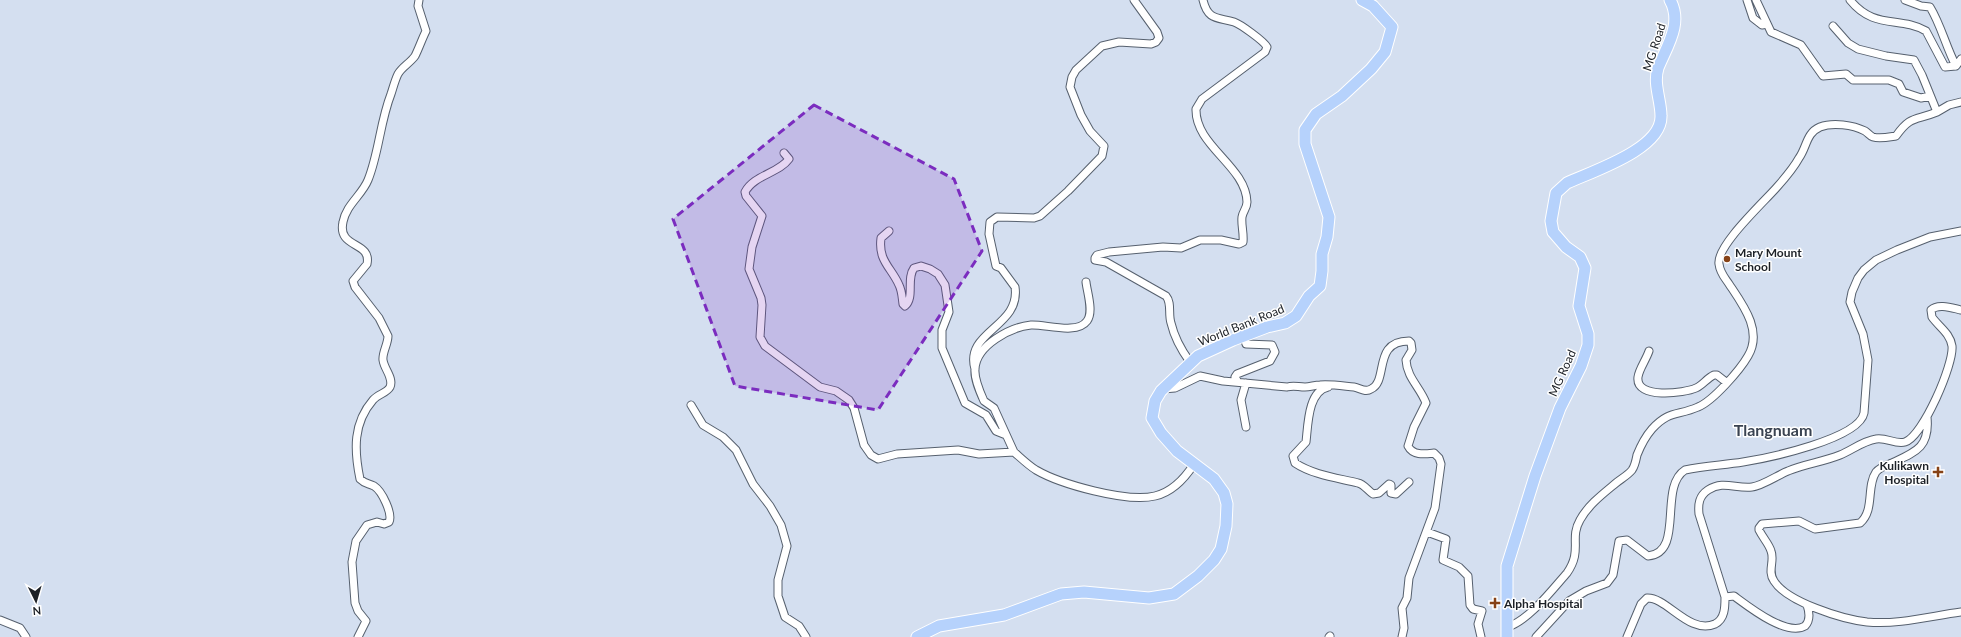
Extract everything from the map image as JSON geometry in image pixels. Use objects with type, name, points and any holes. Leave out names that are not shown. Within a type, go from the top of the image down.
[{"type":"main road","name":"World Bank Road","points":[[917,637],[939,626],[1004,615],[1061,594],[1084,592],[1149,598],[1174,594],[1198,576],[1214,560],[1221,549],[1225,531],[1227,504],[1224,493],[1214,478],[1177,452],[1155,424],[1152,418],[1152,409],[1155,401],[1163,389],[1190,362],[1207,351],[1267,327],[1284,323],[1296,316],[1309,296],[1320,286],[1322,254],[1327,237],[1329,217],[1305,144],[1305,130],[1316,114],[1342,96],[1371,69],[1385,52],[1392,28],[1373,6],[1362,0]]},
{"type":"main road","name":"MG Road","points":[[1507,632],[1507,566],[1535,476],[1560,408],[1581,366],[1588,345],[1588,334],[1579,306],[1585,268],[1580,257],[1566,247],[1553,232],[1551,221],[1556,193],[1567,183],[1646,145],[1658,132],[1661,117],[1656,90],[1657,71],[1676,25],[1676,14],[1670,0]]},
{"type":"street","points":[[358,637],[366,621],[358,611],[355,603],[352,562],[356,541],[367,525],[377,522],[384,524],[389,522],[391,519],[390,513],[379,491],[374,486],[364,484],[360,479],[355,441],[358,426],[362,418],[376,396],[386,391],[390,386],[391,380],[383,360],[388,336],[379,318],[355,287],[353,281],[367,264],[367,255],[364,250],[348,241],[344,236],[342,222],[344,216],[368,182],[378,143],[380,127],[399,74],[415,56],[426,31],[418,6],[419,0]]},
{"type":"street","points":[[1134,0],[1157,32],[1159,38],[1156,42],[1151,44],[1119,42],[1102,46],[1076,70],[1070,82],[1073,97],[1081,115],[1090,131],[1104,146],[1102,156],[1068,191],[1040,216],[1034,218],[997,217],[990,222],[989,234],[996,266],[1001,268],[1015,287],[1015,291],[1012,308],[1009,315],[986,334],[976,348],[973,360],[984,401],[994,408],[1014,452],[1036,470],[1083,489],[1146,498],[1166,492],[1186,476],[1194,464]]},
{"type":"street","points":[[1190,362],[1174,334],[1170,318],[1169,303],[1166,296],[1106,262],[1095,260],[1094,258],[1097,255],[1109,252],[1181,248],[1200,240],[1221,240],[1239,244],[1243,242],[1242,215],[1247,206],[1245,196],[1236,172],[1219,156],[1201,128],[1196,109],[1202,99],[1265,52],[1267,47],[1240,25],[1221,21],[1212,16],[1208,12],[1202,0]]},
{"type":"street","points":[[1747,0],[1753,18],[1762,25],[1767,24]]},
{"type":"street","points":[[1756,0],[1771,32],[1776,36],[1794,41],[1800,45],[1823,76],[1846,74],[1853,80],[1888,80],[1899,84],[1903,92],[1921,98],[1930,96]]},
{"type":"street","points":[[1850,0],[1867,15],[1888,22],[1915,26],[1926,31],[1944,67],[1956,66],[1961,60]]},
{"type":"street","points":[[1905,0],[1921,6],[1930,7],[1936,16],[1948,50],[1956,66]]},
{"type":"street","points":[[1832,26],[1848,43],[1858,49],[1886,56],[1914,60],[1922,75],[1937,112]]},
{"type":"street","points":[[1507,632],[1527,615],[1568,573],[1573,565],[1576,553],[1575,533],[1579,520],[1602,494],[1630,472],[1644,439],[1651,430],[1668,416],[1700,406],[1719,391],[1748,357],[1752,349],[1755,334],[1751,321],[1721,273],[1718,263],[1729,240],[1787,175],[1802,154],[1807,138],[1812,131],[1821,126],[1833,124],[1850,126],[1865,131],[1872,137],[1885,138],[1896,136],[1903,125],[1910,119],[1937,112],[1949,105],[1961,102]]},
{"type":"street","points":[[784,153],[789,159],[784,166],[772,171],[745,192],[746,196],[762,216],[752,247],[749,269],[762,305],[760,327],[762,342],[820,387],[836,391],[848,400],[854,408],[864,444],[871,455],[878,459],[897,454],[944,450],[966,450],[979,454],[1014,452]]},
{"type":"street","points":[[889,231],[881,238],[881,251],[886,265],[899,284],[903,304],[905,306],[908,302],[910,279],[914,268],[921,266],[938,274],[945,285],[949,312],[942,335],[942,348],[948,364],[965,404],[986,415],[996,431],[1006,435]]},
{"type":"street","points":[[1536,637],[1569,601],[1586,591],[1607,584],[1612,575],[1618,541],[1627,540],[1648,556],[1654,555],[1663,550],[1667,541],[1674,487],[1679,473],[1685,470],[1744,462],[1805,447],[1831,439],[1859,423],[1863,418],[1864,413],[1868,360],[1863,334],[1850,302],[1852,292],[1858,278],[1864,270],[1876,260],[1897,250],[1930,238],[1961,231]]},
{"type":"street","points":[[975,369],[978,359],[993,340],[1016,328],[1032,325],[1069,328],[1084,324],[1089,315],[1086,282]]},
{"type":"street","points":[[1627,637],[1644,599],[1653,599],[1688,621],[1702,625],[1711,625],[1722,618],[1725,611],[1725,597],[1699,514],[1699,501],[1702,495],[1709,490],[1724,484],[1753,487],[1790,470],[1841,455],[1870,441],[1882,438],[1906,442],[1912,438],[1927,417],[1937,398],[1952,347],[1946,332],[1932,317],[1932,310],[1934,308],[1942,307],[1961,310]]},
{"type":"street","points":[[1238,382],[1235,377],[1237,374],[1270,360],[1275,352],[1272,345],[1246,344],[1244,337]]},
{"type":"street","points":[[1163,389],[1175,388],[1200,376],[1287,387],[1294,385],[1304,387],[1320,385],[1355,387],[1364,391],[1372,389],[1377,383],[1384,358],[1388,350],[1397,342],[1409,341],[1412,343],[1412,350],[1407,356],[1406,367],[1410,378],[1419,388],[1426,403],[1414,426],[1408,446],[1412,452],[1422,455],[1434,453],[1439,458],[1441,464],[1435,508],[1408,584],[1407,598],[1402,613],[1404,628],[1402,637]]},
{"type":"street","points":[[1649,352],[1638,379],[1640,385],[1646,390],[1657,393],[1683,392],[1695,388],[1714,375],[1717,375],[1726,382]]},
{"type":"street","points":[[1246,383],[1241,400],[1246,427]]},
{"type":"street","points":[[1331,386],[1322,389],[1315,395],[1307,425],[1306,442],[1293,456],[1295,463],[1313,474],[1360,483],[1373,494],[1379,493],[1389,484],[1391,485],[1391,493],[1396,494],[1409,482]]},
{"type":"street","points":[[691,405],[703,424],[723,437],[736,450],[753,484],[770,506],[781,524],[787,546],[778,580],[778,596],[785,617],[799,626],[806,637]]},
{"type":"street","points":[[1927,417],[1926,436],[1919,450],[1884,466],[1876,473],[1867,515],[1860,523],[1815,529],[1799,521],[1760,525],[1759,530],[1771,550],[1772,564],[1770,569],[1774,582],[1793,598],[1806,605],[1867,622],[1914,620],[1961,612]]},
{"type":"street","points":[[1427,532],[1446,539],[1443,560],[1459,567],[1468,576],[1470,605],[1473,609],[1482,611],[1478,627],[1481,637]]},
{"type":"street","points":[[1725,597],[1734,596],[1773,625],[1793,631],[1801,628],[1807,622],[1809,616],[1806,605]]},
{"type":"street","points":[[0,620],[20,628],[26,637]]},
{"type":"highlighted area","points":[[814,105],[954,179],[982,251],[878,410],[735,386],[673,219]]},
{"type":"place","name":"Mary Mount School","points":[[1727,259]]},
{"type":"place","name":"Kulikawn Hospital","points":[[1938,472]]},
{"type":"place","name":"Alpha Hospital","points":[[1495,603]]},
{"type":"district","name":"Tlangnuam","points":[[1773,429]]}]
